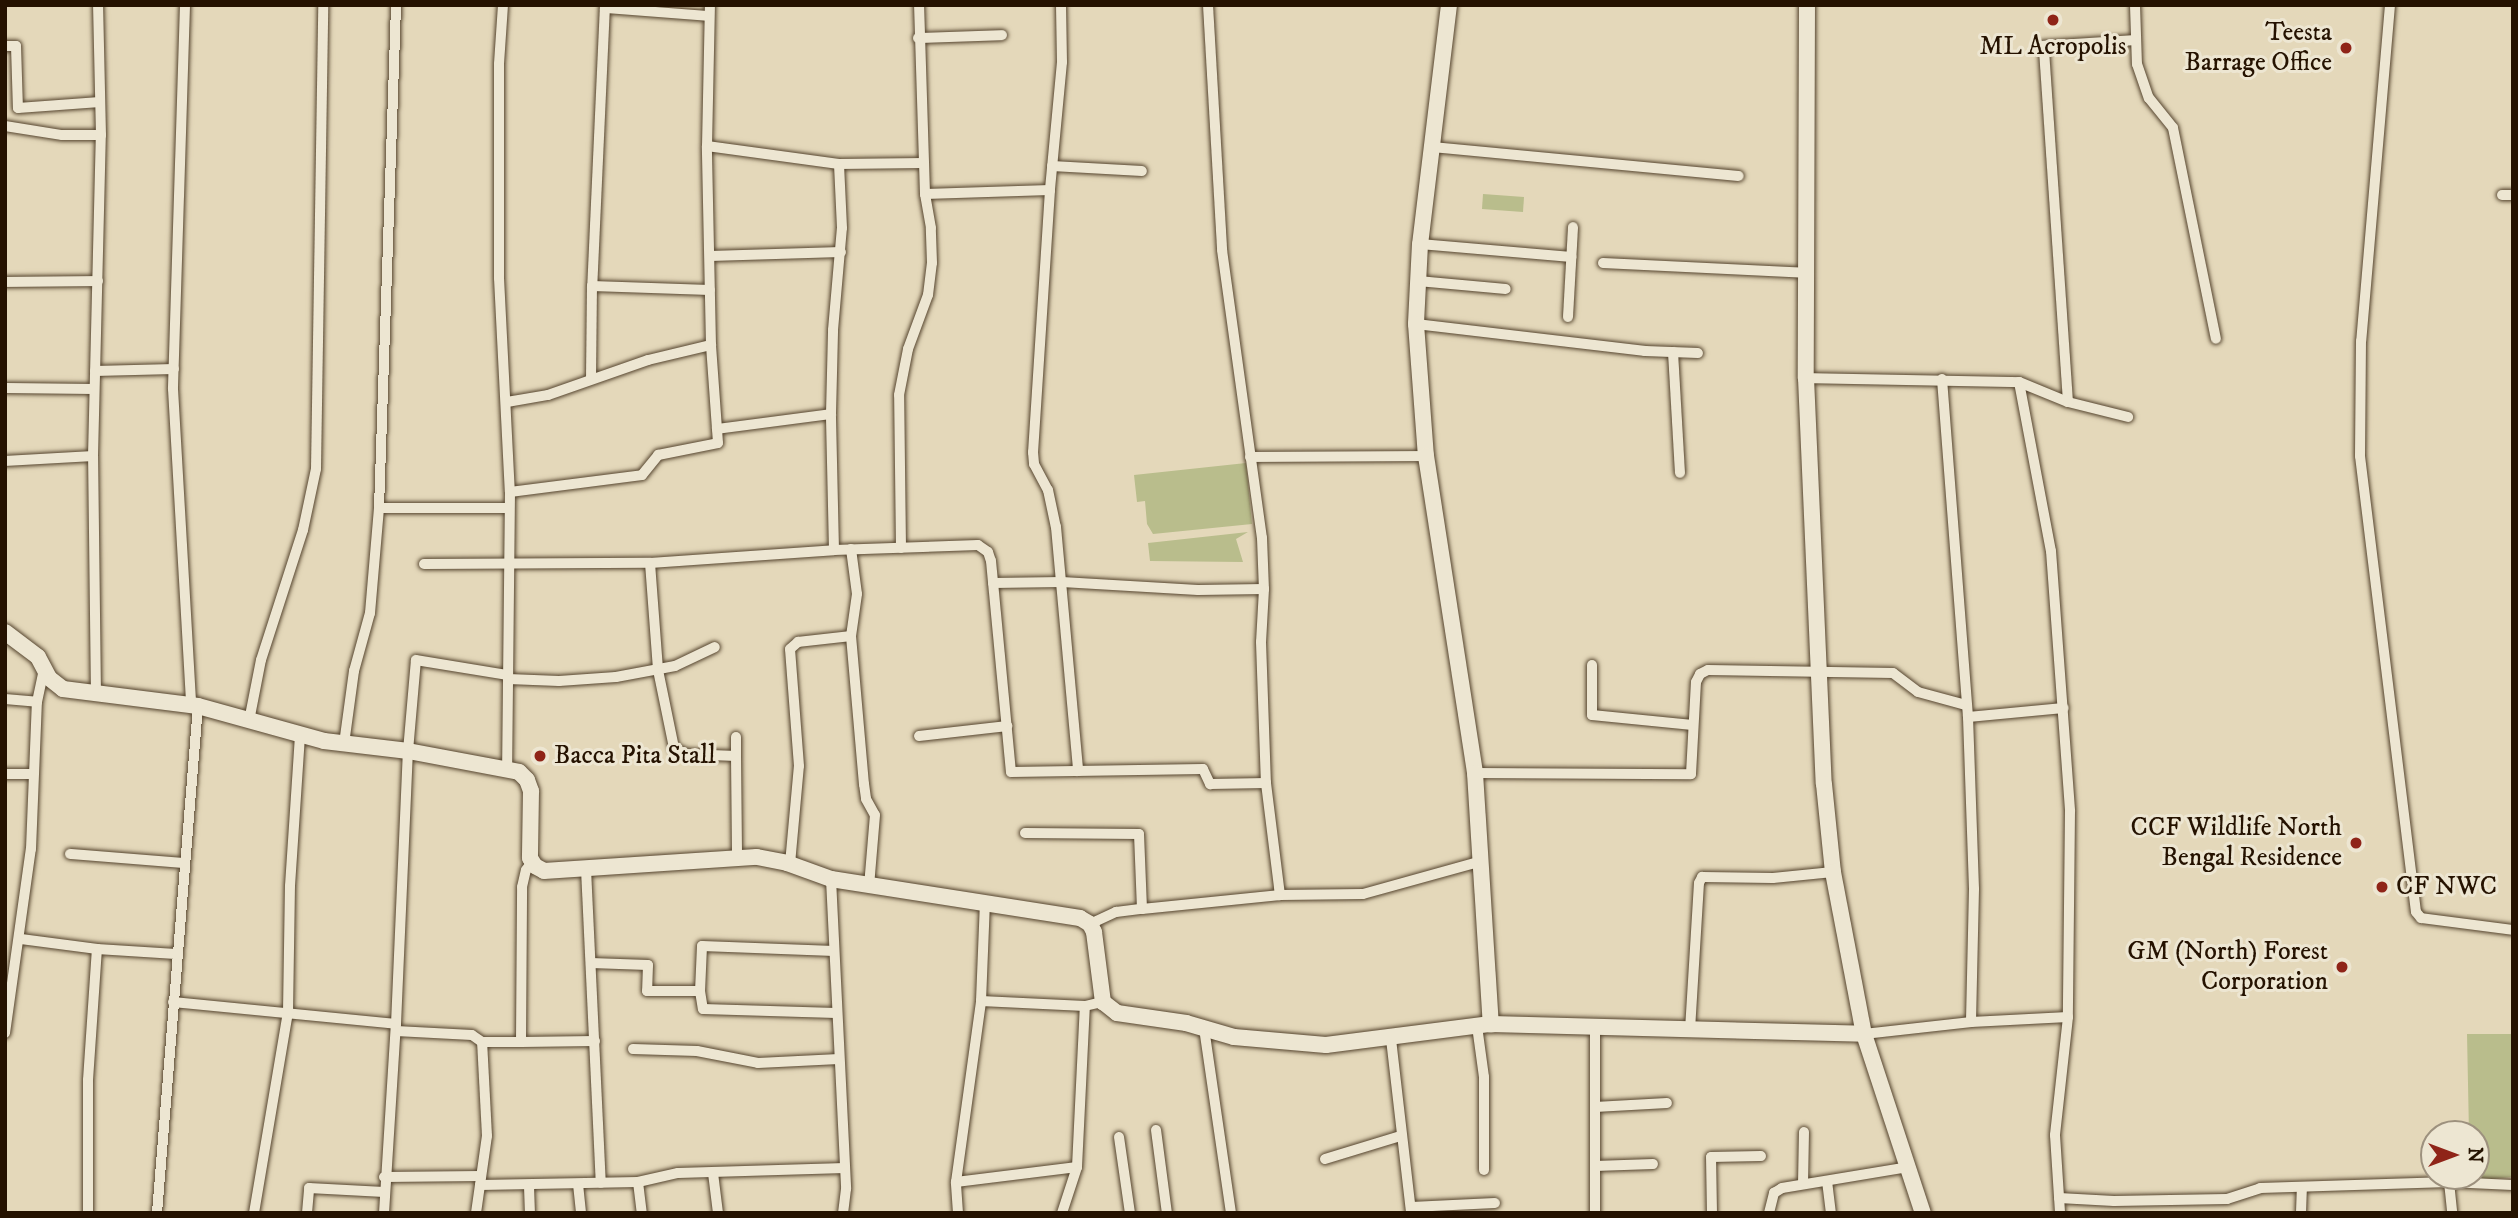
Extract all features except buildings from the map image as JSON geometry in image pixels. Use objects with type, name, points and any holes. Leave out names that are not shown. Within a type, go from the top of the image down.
[{"type":"street","points":[[96,696],[93,456],[101,135],[97,5]]},
{"type":"street","points":[[157,1213],[185,863],[194,705],[173,369],[186,5]]},
{"type":"street","points":[[249,721],[261,660],[303,530],[316,469],[323,5]]},
{"type":"street","points":[[344,744],[350,693],[370,613],[379,508],[396,5]]},
{"type":"street","points":[[503,5],[499,64],[499,278],[510,492],[507,768]]},
{"type":"street","points":[[901,548],[899,396],[906,356],[920,322],[930,281],[932,246],[925,194],[919,5]]},
{"type":"street","points":[[1061,5],[1062,62],[1050,190],[1033,452],[1034,464],[1052,504],[1062,582],[1078,771]]},
{"type":"street","points":[[1208,5],[1223,250],[1261,527],[1264,589],[1261,642],[1266,783],[1280,895]]},
{"type":"street","points":[[1449,5],[1420,244],[1416,324],[1426,456],[1475,773],[1482,861],[1484,1170]]},
{"type":"street","points":[[1807,5],[1806,378],[1817,670],[1833,872],[1864,1034],[1923,1213]]},
{"type":"street","points":[[2134,5],[2135,40],[2144,87],[2173,128],[2216,339]]},
{"type":"street","points":[[2390,5],[2361,341],[2360,456],[2416,912],[2421,918],[2513,930]]},
{"type":"street","points":[[510,492],[642,475],[658,455],[718,443],[711,345],[707,146],[710,10],[605,7],[592,286],[591,379]]},
{"type":"street","points":[[918,38],[1003,35]]},
{"type":"street","points":[[2068,402],[2044,46],[2135,40]]},
{"type":"street","points":[[5,46],[16,46],[18,108],[100,102]]},
{"type":"street","points":[[5,126],[62,135],[101,135]]},
{"type":"street","points":[[707,146],[839,164],[924,163]]},
{"type":"street","points":[[1432,147],[1739,176]]},
{"type":"street","points":[[834,550],[831,414],[833,330],[841,251],[839,164]]},
{"type":"street","points":[[1052,166],[1142,171]]},
{"type":"street","points":[[925,194],[1050,190]]},
{"type":"street","points":[[1568,317],[1573,227]]},
{"type":"street","points":[[1420,244],[1571,257]]},
{"type":"street","points":[[710,256],[841,251]]},
{"type":"street","points":[[1603,263],[1805,273]]},
{"type":"street","points":[[5,282],[98,281]]},
{"type":"street","points":[[1418,281],[1506,289]]},
{"type":"street","points":[[592,286],[710,290]]},
{"type":"street","points":[[1416,324],[1698,354]]},
{"type":"street","points":[[507,402],[548,395],[648,360],[711,345]]},
{"type":"street","points":[[1673,352],[1680,473]]},
{"type":"street","points":[[95,371],[173,369]]},
{"type":"street","points":[[1806,378],[1942,379],[2019,383],[2068,402],[2128,417]]},
{"type":"street","points":[[1942,379],[1955,518],[1968,717],[1974,889],[1970,1022]]},
{"type":"street","points":[[2019,383],[2051,551],[2070,811],[2068,1017],[2055,1135],[2060,1213]]},
{"type":"street","points":[[6,388],[94,389]]},
{"type":"street","points":[[718,429],[831,414]]},
{"type":"street","points":[[5,461],[93,456]]},
{"type":"street","points":[[1250,457],[1426,456]]},
{"type":"street","points":[[379,508],[509,508]]},
{"type":"street","points":[[424,565],[650,563],[851,549],[982,547],[990,557],[1011,772],[1203,769],[1210,784],[1266,783]]},
{"type":"street","points":[[851,549],[857,594],[851,636],[864,783],[866,799],[875,815],[869,886]]},
{"type":"street","points":[[650,563],[659,670],[674,748],[686,754],[736,757]]},
{"type":"street","points":[[993,583],[1062,582],[1133,588],[1264,589]]},
{"type":"street","points":[[5,632],[31,649],[54,685],[96,696],[194,705],[300,736],[507,768],[523,775],[530,785],[532,862],[526,870],[522,887],[522,1042]]},
{"type":"street","points":[[790,864],[799,766],[790,649],[798,642],[851,636]]},
{"type":"street","points":[[384,1213],[384,1177],[396,1028],[408,751],[416,660],[508,677],[587,680],[659,670],[689,661],[715,647]]},
{"type":"street","points":[[1592,665],[1592,715],[1693,725]]},
{"type":"street","points":[[5,1034],[9,985],[21,939],[31,849],[37,702],[44,669]]},
{"type":"street","points":[[1475,773],[1691,774],[1696,682],[1704,672],[1817,670],[1896,674],[1918,692],[1966,705]]},
{"type":"street","points":[[5,699],[37,702]]},
{"type":"street","points":[[1968,717],[2064,708]]},
{"type":"street","points":[[919,736],[1007,726]]},
{"type":"street","points":[[254,1213],[288,1012],[290,886],[300,736]]},
{"type":"street","points":[[736,737],[737,857]]},
{"type":"street","points":[[5,774],[33,774]]},
{"type":"street","points":[[1026,833],[1139,834],[1142,909]]},
{"type":"street","points":[[69,854],[185,863]]},
{"type":"street","points":[[532,862],[544,872],[757,857],[790,864],[831,879],[1080,918],[1090,925],[1103,1002],[1117,1013],[1204,1028],[1234,1037],[1278,1043],[1326,1045],[1391,1039],[1484,1025],[1864,1034],[1970,1022],[2068,1017]]},
{"type":"street","points":[[1090,925],[1116,912],[1142,909],[1280,895],[1363,894],[1482,861]]},
{"type":"street","points":[[586,869],[601,1183]]},
{"type":"street","points":[[1690,1030],[1699,883],[1702,877],[1773,878],[1833,872]]},
{"type":"street","points":[[831,879],[845,1168],[843,1213]]},
{"type":"street","points":[[958,1213],[956,1182],[981,1001],[985,901]]},
{"type":"street","points":[[21,939],[97,949],[176,954]]},
{"type":"street","points":[[834,951],[702,946],[700,991],[703,1009],[836,1013]]},
{"type":"street","points":[[88,1213],[88,1080],[97,949]]},
{"type":"street","points":[[591,962],[648,965],[647,991],[700,991]]},
{"type":"street","points":[[981,1001],[1085,1006],[1103,1002]]},
{"type":"street","points":[[173,1002],[288,1012],[396,1028],[472,1035],[482,1042],[595,1041]]},
{"type":"street","points":[[1062,1213],[1077,1167],[1085,1006]]},
{"type":"street","points":[[1595,1027],[1595,1213]]},
{"type":"street","points":[[1204,1028],[1231,1213]]},
{"type":"street","points":[[1391,1039],[1411,1210],[1495,1203]]},
{"type":"street","points":[[476,1213],[486,1136],[482,1042]]},
{"type":"street","points":[[633,1049],[697,1051],[758,1063],[839,1059]]},
{"type":"street","points":[[1595,1107],[1667,1103]]},
{"type":"street","points":[[1156,1130],[1167,1213]]},
{"type":"street","points":[[1803,1184],[1804,1132]]},
{"type":"street","points":[[1325,1159],[1401,1136]]},
{"type":"street","points":[[1119,1137],[1130,1213]]},
{"type":"street","points":[[1712,1213],[1711,1157],[1761,1156]]},
{"type":"street","points":[[1595,1166],[1653,1164]]},
{"type":"street","points":[[956,1182],[1077,1167]]},
{"type":"street","points":[[1769,1213],[1771,1199],[1777,1190],[1909,1167]]},
{"type":"street","points":[[384,1177],[480,1180],[529,1186],[638,1182],[678,1173],[845,1168]]},
{"type":"street","points":[[713,1173],[718,1213]]},
{"type":"street","points":[[1827,1181],[1831,1213]]},
{"type":"street","points":[[638,1182],[642,1213]]},
{"type":"street","points":[[2059,1198],[2114,1201],[2228,1199],[2260,1188],[2420,1183]]},
{"type":"street","points":[[578,1184],[581,1213]]},
{"type":"street","points":[[2490,1184],[2513,1185]]},
{"type":"street","points":[[529,1186],[530,1213]]},
{"type":"street","points":[[2301,1213],[2302,1186]]},
{"type":"street","points":[[307,1213],[309,1188],[384,1192]]},
{"type":"street","points":[[2450,1190],[2452,1213]]},
{"type":"green space","points":[[1483,194],[1524,197],[1523,212],[1482,209]]},
{"type":"green space","points":[[1246,463],[1252,524],[1153,534],[1147,524],[1145,501],[1137,502],[1134,475]]},
{"type":"green space","points":[[1248,532],[1236,539],[1243,562],[1150,561],[1148,543]]},
{"type":"green space","points":[[2467,1034],[2513,1034],[2513,1177],[2490,1179],[2490,1120],[2469,1120]]},
{"type":"place","name":"ML Acropolis","points":[[2053,20]]},
{"type":"place","name":"Teesta Barrage Office","points":[[2346,48]]},
{"type":"place","name":"Bacca Pita Stall","points":[[540,756]]},
{"type":"place","name":"CCF Wildlife North Bengal Residence","points":[[2356,843]]},
{"type":"place","name":"CF NWC","points":[[2382,887]]},
{"type":"place","name":"GM (North) Forest Corporation","points":[[2342,967]]}]
